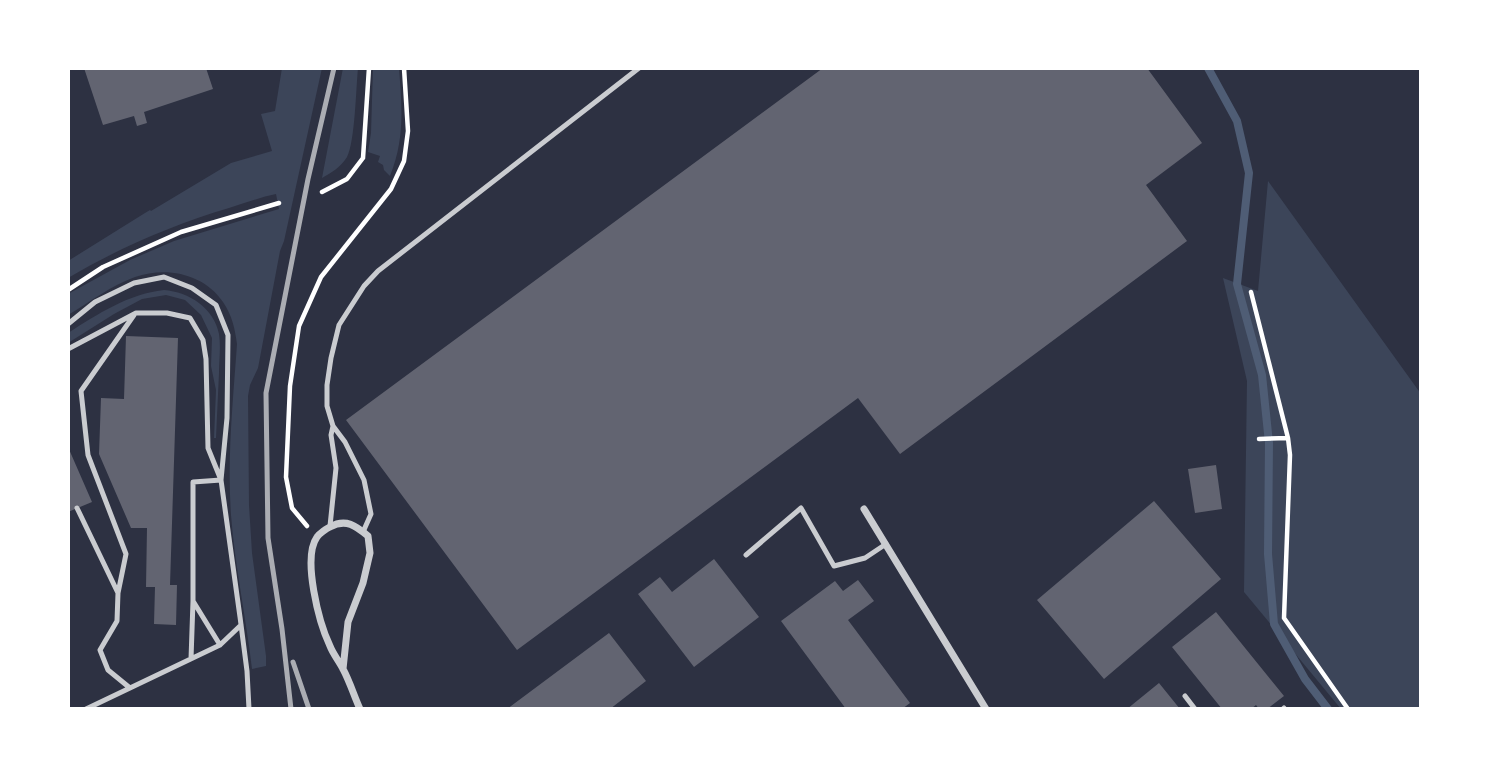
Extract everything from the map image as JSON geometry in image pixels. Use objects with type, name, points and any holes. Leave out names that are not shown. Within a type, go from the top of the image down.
[{"type":"street","points":[[864,509],[986,709]]},
{"type":"street","points":[[343,668],[348,622],[363,583],[370,553],[368,536],[356,526],[345,523],[330,526],[317,537],[311,554],[312,579],[315,602],[330,647],[343,668],[360,709]]},
{"type":"lane","points":[[363,532],[371,514],[364,480],[345,442],[333,426],[327,406],[331,358],[339,325],[364,286],[378,271],[639,68]]},
{"type":"lane","points":[[68,324],[95,302],[134,283],[164,277],[192,288],[216,305],[228,335],[227,418],[221,480],[247,671],[249,709]]},
{"type":"lane","points":[[130,688],[108,670],[100,650],[117,621],[118,593],[126,554],[88,455],[81,391],[136,313]]},
{"type":"lane","points":[[68,349],[136,313],[167,313],[190,318],[203,340],[206,359],[208,447],[221,480]]},
{"type":"lane","points":[[330,526],[336,468],[331,435],[333,426]]},
{"type":"lane","points":[[191,659],[193,482],[221,480]]},
{"type":"lane","points":[[77,508],[118,593]]},
{"type":"lane","points":[[746,555],[801,508],[834,566],[865,558],[886,544]]},
{"type":"lane","points":[[193,601],[220,645]]},
{"type":"lane","points":[[86,709],[220,645],[241,625]]},
{"type":"lane","points":[[1185,696],[1195,709]]},
{"type":"path","points":[[322,192],[347,179],[363,158],[369,68]]},
{"type":"path","points":[[68,290],[103,267],[181,232],[279,203]]},
{"type":"path","points":[[1251,292],[1290,455],[1284,618],[1348,709]]},
{"type":"path","points":[[1259,439],[1288,438]]},
{"type":"shaded area","points":[[282,68],[322,68],[280,251],[258,368],[248,396],[252,553],[266,656],[266,666],[252,669],[231,515],[230,451],[237,344],[229,312],[215,292],[206,285],[184,275],[172,273],[160,272],[126,280],[68,315],[68,294],[130,260],[174,241],[279,209],[276,194],[166,230],[126,247],[68,278],[68,261],[231,163],[272,151],[261,114],[275,111]]},
{"type":"shaded area","points":[[343,68],[358,68],[352,140],[345,161],[322,178]]},
{"type":"shaded area","points":[[373,68],[399,68],[400,136],[390,176],[378,162],[380,156],[368,152]]},
{"type":"shaded area","points":[[1268,181],[1421,394],[1421,709],[1341,709],[1244,592],[1247,381],[1223,278],[1258,291]]},
{"type":"shaded area","points":[[164,290],[182,294],[199,303],[212,316],[216,325],[220,349],[216,438],[216,390],[211,366],[212,338],[201,315],[185,300],[166,295],[142,299],[68,343],[68,333],[102,312],[126,300]]},
{"type":"building","points":[[84,68],[206,68],[213,89],[144,112],[147,123],[137,126],[134,116],[103,125]]},
{"type":"building","points":[[823,68],[1147,68],[1202,143],[1146,185],[1187,241],[900,454],[858,398],[517,650],[346,420]]},
{"type":"building","points":[[126,336],[178,338],[170,585],[177,585],[176,625],[154,624],[155,587],[146,587],[147,528],[131,528],[99,454],[101,398],[124,399]]},
{"type":"building","points":[[68,447],[92,502],[68,512]]},
{"type":"building","points":[[1216,465],[1222,509],[1195,513],[1188,469]]},
{"type":"building","points":[[1154,501],[1221,579],[1104,679],[1037,600]]},
{"type":"building","points":[[714,559],[759,617],[694,667],[638,594],[660,577],[672,592]]},
{"type":"building","points":[[858,580],[874,601],[848,620],[910,703],[902,709],[846,709],[781,621],[835,581],[843,591]]},
{"type":"building","points":[[1216,612],[1284,696],[1267,709],[1259,709],[1256,705],[1251,709],[1222,709],[1172,647]]},
{"type":"building","points":[[609,633],[646,681],[610,709],[507,709]]},
{"type":"building","points":[[1159,683],[1180,709],[1127,709]]},
{"type":"waterway","points":[[1208,68],[1237,121],[1249,173],[1237,284],[1262,375],[1269,443],[1268,554],[1274,624],[1305,679],[1328,709]]},
{"type":"railway","points":[[291,709],[268,538],[266,393],[308,179],[334,68]]},
{"type":"railway","points":[[293,662],[309,709]]}]
